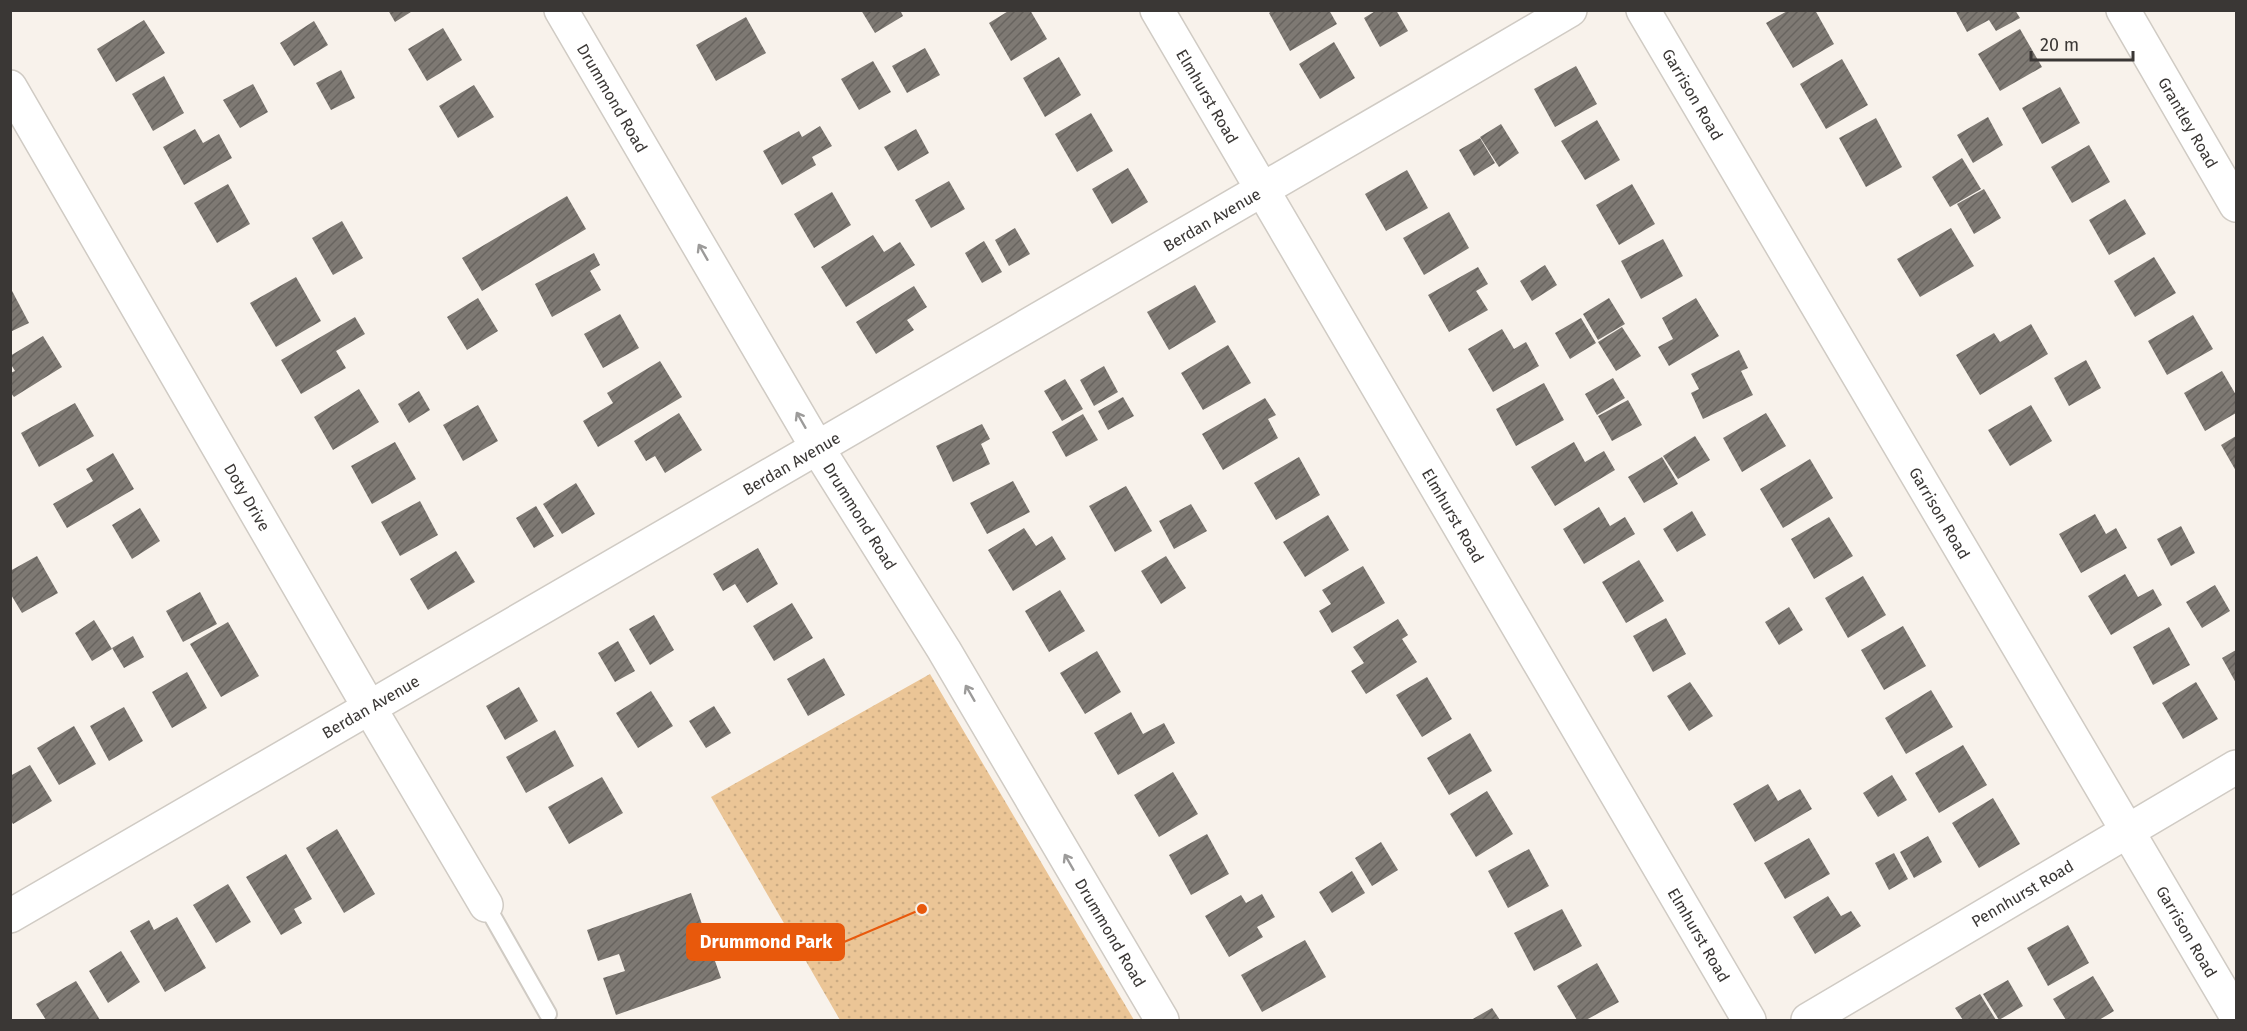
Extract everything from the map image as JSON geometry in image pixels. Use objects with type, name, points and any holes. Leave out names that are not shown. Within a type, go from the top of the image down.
[{"type":"street","name":"Drummond Road","points":[[561,10],[818,448],[944,650],[1162,1020]]},
{"type":"street","name":"Elmhurst Road","points":[[1157,10],[1749,1020]]},
{"type":"street","name":"Berdan Avenue","points":[[10,916],[1264,191],[1570,10]]},
{"type":"street","name":"Garrison Road","points":[[1643,10],[2236,1015]]},
{"type":"street","name":"Grantley Road","points":[[2123,10],[2236,205]]},
{"type":"street","name":"Doty Drive","points":[[10,87],[486,905]]},
{"type":"street","name":"Pennhurst Road","points":[[1808,1020],[2236,767]]},
{"type":"lane","points":[[486,905],[548,1014]]},
{"type":"shaded area","points":[[930,674],[1134,1020],[840,1020],[711,797]]},
{"type":"building","points":[[388,10],[414,10],[395,22]]},
{"type":"building","points":[[861,10],[900,10],[903,16],[875,33]]},
{"type":"building","points":[[1010,10],[1030,10],[1047,39],[1011,61],[989,23]]},
{"type":"building","points":[[1273,10],[1329,10],[1337,24],[1290,51],[1269,13]]},
{"type":"building","points":[[1377,10],[1396,10],[1408,31],[1380,47],[1364,18]]},
{"type":"building","points":[[1789,10],[1815,10],[1834,44],[1793,68],[1766,23]]},
{"type":"building","points":[[1955,10],[2015,10],[2020,18],[1996,31],[1989,20],[1967,32]]},
{"type":"building","points":[[746,17],[766,53],[716,81],[696,45]]},
{"type":"building","points":[[144,20],[165,53],[116,82],[97,49]]},
{"type":"building","points":[[314,21],[328,45],[294,66],[280,43]]},
{"type":"building","points":[[443,28],[462,60],[427,81],[408,49]]},
{"type":"building","points":[[2020,29],[2042,67],[2000,91],[1978,54]]},
{"type":"building","points":[[1334,42],[1355,78],[1320,99],[1299,64]]},
{"type":"building","points":[[925,48],[940,75],[907,93],[892,66]]},
{"type":"building","points":[[1059,57],[1081,95],[1045,117],[1023,78]]},
{"type":"building","points":[[1842,59],[1868,105],[1826,129],[1800,84]]},
{"type":"building","points":[[873,61],[891,92],[859,110],[841,79]]},
{"type":"building","points":[[1576,66],[1597,104],[1555,127],[1534,89]]},
{"type":"building","points":[[341,70],[355,98],[331,110],[316,83]]},
{"type":"building","points":[[164,76],[184,113],[153,131],[132,94]]},
{"type":"building","points":[[253,84],[268,112],[240,128],[223,100]]},
{"type":"building","points":[[474,85],[494,117],[458,138],[439,106]]},
{"type":"building","points":[[2060,87],[2080,123],[2042,144],[2022,108]]},
{"type":"building","points":[[1091,113],[1113,151],[1077,172],[1055,134]]},
{"type":"building","points":[[1988,117],[2003,145],[1973,163],[1957,135]]},
{"type":"building","points":[[1876,118],[1902,167],[1866,187],[1839,138]]},
{"type":"building","points":[[1597,120],[1620,160],[1585,180],[1561,141]]},
{"type":"building","points":[[1501,124],[1519,153],[1499,167],[1480,137]]},
{"type":"building","points":[[820,126],[832,146],[812,157],[816,165],[782,185],[763,151],[799,131],[802,137]]},
{"type":"building","points":[[195,129],[203,143],[219,134],[232,158],[184,185],[163,147]]},
{"type":"building","points":[[916,129],[929,153],[898,171],[884,147]]},
{"type":"building","points":[[1480,138],[1495,163],[1474,176],[1459,150]]},
{"type":"building","points":[[2089,145],[2110,182],[2072,203],[2051,167]]},
{"type":"building","points":[[1962,158],[1981,189],[1950,207],[1932,177]]},
{"type":"building","points":[[1128,168],[1148,202],[1112,224],[1092,189]]},
{"type":"building","points":[[1407,170],[1428,208],[1386,231],[1365,194]]},
{"type":"building","points":[[949,181],[965,209],[931,228],[915,200]]},
{"type":"building","points":[[228,184],[250,224],[217,243],[194,203]]},
{"type":"building","points":[[1632,184],[1655,224],[1619,245],[1596,205]]},
{"type":"building","points":[[1984,189],[2001,218],[1974,234],[1957,204]]},
{"type":"building","points":[[832,192],[851,225],[814,248],[794,214]]},
{"type":"building","points":[[567,196],[586,229],[482,291],[462,258]]},
{"type":"building","points":[[2125,199],[2146,234],[2109,255],[2089,220]]},
{"type":"building","points":[[1449,212],[1469,248],[1424,275],[1403,238]]},
{"type":"building","points":[[342,221],[363,258],[333,275],[312,238]]},
{"type":"building","points":[[1015,228],[1030,254],[1009,266],[995,240]]},
{"type":"building","points":[[1951,228],[1974,266],[1920,297],[1897,259]]},
{"type":"building","points":[[873,235],[884,252],[900,242],[915,265],[846,307],[821,267]]},
{"type":"building","points":[[1663,239],[1683,276],[1641,299],[1621,261]]},
{"type":"building","points":[[984,241],[1002,272],[982,283],[965,253]]},
{"type":"building","points":[[594,253],[600,265],[590,271],[601,290],[552,317],[535,284]]},
{"type":"building","points":[[2154,257],[2176,293],[2135,317],[2114,281]]},
{"type":"building","points":[[1545,265],[1557,285],[1532,301],[1520,281]]},
{"type":"building","points":[[1478,267],[1488,284],[1476,291],[1488,310],[1449,332],[1428,295]]},
{"type":"building","points":[[296,277],[321,321],[276,347],[250,303]]},
{"type":"building","points":[[1195,285],[1216,322],[1169,350],[1147,312]]},
{"type":"building","points":[[914,286],[927,307],[907,320],[914,330],[876,354],[856,322]]},
{"type":"building","points":[[10,287],[29,323],[10,332]]},
{"type":"building","points":[[478,298],[498,331],[467,350],[447,317]]},
{"type":"building","points":[[1609,298],[1625,324],[1598,340],[1583,314]]},
{"type":"building","points":[[1696,298],[1719,336],[1669,366],[1658,347],[1673,339],[1662,318]]},
{"type":"building","points":[[620,314],[639,348],[603,368],[584,334]]},
{"type":"building","points":[[2193,315],[2213,349],[2167,375],[2148,341]]},
{"type":"building","points":[[355,317],[365,334],[336,351],[346,368],[301,394],[281,360]]},
{"type":"building","points":[[1581,318],[1596,343],[1570,359],[1555,333]]},
{"type":"building","points":[[2031,324],[2048,354],[1980,395],[1956,355],[1994,333],[2000,342]]},
{"type":"building","points":[[1622,327],[1641,356],[1616,371],[1598,342]]},
{"type":"building","points":[[1502,329],[1514,349],[1526,342],[1539,366],[1493,392],[1468,349]]},
{"type":"building","points":[[43,336],[62,367],[14,397],[10,392],[10,373],[15,371],[10,363],[10,356]]},
{"type":"building","points":[[1228,345],[1251,383],[1203,410],[1181,373]]},
{"type":"building","points":[[1739,350],[1748,368],[1741,371],[1753,395],[1703,419],[1691,393],[1699,389],[1691,374]]},
{"type":"building","points":[[2086,360],[2101,388],[2069,406],[2054,378]]},
{"type":"building","points":[[660,361],[682,397],[598,447],[583,421],[613,403],[607,393]]},
{"type":"building","points":[[1104,366],[1118,392],[1094,406],[1080,380]]},
{"type":"building","points":[[2222,371],[2236,395],[2236,413],[2205,431],[2184,393]]},
{"type":"building","points":[[1613,378],[1625,398],[1597,415],[1585,394]]},
{"type":"building","points":[[1065,379],[1083,409],[1062,421],[1044,391]]},
{"type":"building","points":[[1544,383],[1564,420],[1516,446],[1496,409]]},
{"type":"building","points":[[359,389],[379,422],[333,450],[314,417]]},
{"type":"building","points":[[419,391],[430,410],[409,423],[398,404]]},
{"type":"building","points":[[1123,397],[1134,416],[1108,430],[1098,411]]},
{"type":"building","points":[[1265,398],[1276,415],[1268,419],[1278,438],[1223,470],[1202,434]]},
{"type":"building","points":[[1628,400],[1642,425],[1612,441],[1598,416]]},
{"type":"building","points":[[75,403],[94,436],[39,467],[21,433]]},
{"type":"building","points":[[478,405],[498,441],[463,461],[443,425]]},
{"type":"building","points":[[2031,405],[2052,441],[2010,466],[1988,430]]},
{"type":"building","points":[[679,413],[702,450],[665,473],[655,456],[646,461],[634,441]]},
{"type":"building","points":[[1766,413],[1786,446],[1742,472],[1723,438]]},
{"type":"building","points":[[1083,414],[1098,440],[1066,457],[1052,432]]},
{"type":"building","points":[[982,424],[990,439],[981,444],[990,464],[953,482],[936,446]]},
{"type":"building","points":[[1695,436],[1710,460],[1678,479],[1663,456]]},
{"type":"building","points":[[2236,436],[2236,471],[2221,445]]},
{"type":"building","points":[[395,442],[416,479],[372,504],[351,466]]},
{"type":"building","points":[[1574,442],[1585,462],[1604,451],[1615,470],[1555,506],[1531,467]]},
{"type":"building","points":[[113,453],[134,489],[67,528],[53,504],[93,481],[86,469]]},
{"type":"building","points":[[1299,457],[1320,495],[1276,520],[1254,483]]},
{"type":"building","points":[[1662,457],[1678,484],[1644,503],[1628,477]]},
{"type":"building","points":[[1810,459],[1833,498],[1783,528],[1760,489]]},
{"type":"building","points":[[1013,481],[1030,512],[987,534],[970,503]]},
{"type":"building","points":[[576,483],[595,514],[562,534],[543,504]]},
{"type":"building","points":[[1126,486],[1152,531],[1115,552],[1089,506]]},
{"type":"building","points":[[420,501],[438,535],[400,556],[381,522]]},
{"type":"building","points":[[1191,504],[1207,531],[1174,549],[1159,521]]},
{"type":"building","points":[[536,506],[554,536],[534,548],[516,518]]},
{"type":"building","points":[[1599,507],[1610,526],[1625,517],[1635,534],[1584,564],[1563,529]]},
{"type":"building","points":[[140,508],[160,541],[132,559],[112,525]]},
{"type":"building","points":[[1692,511],[1706,535],[1677,552],[1663,529]]},
{"type":"building","points":[[2095,514],[2106,534],[2116,528],[2127,548],[2081,573],[2059,534]]},
{"type":"building","points":[[1328,515],[1349,550],[1305,577],[1283,542]]},
{"type":"building","points":[[1829,517],[1853,556],[1814,579],[1791,539]]},
{"type":"building","points":[[2181,526],[2195,553],[2171,566],[2157,539]]},
{"type":"building","points":[[1024,528],[1036,546],[1052,536],[1066,559],[1013,591],[988,550]]},
{"type":"building","points":[[758,548],[778,584],[747,603],[735,584],[723,591],[713,574]]},
{"type":"building","points":[[456,551],[475,582],[428,610],[410,579]]},
{"type":"building","points":[[37,556],[58,593],[22,613],[10,593],[10,571]]},
{"type":"building","points":[[1166,556],[1186,588],[1161,604],[1141,571]]},
{"type":"building","points":[[1639,560],[1664,601],[1626,623],[1602,582]]},
{"type":"building","points":[[1363,566],[1385,603],[1332,633],[1319,611],[1331,604],[1322,590]]},
{"type":"building","points":[[2125,574],[2138,597],[2153,589],[2162,605],[2111,635],[2088,596]]},
{"type":"building","points":[[1863,576],[1886,615],[1848,638],[1825,598]]},
{"type":"building","points":[[2215,585],[2230,611],[2202,628],[2186,602]]},
{"type":"building","points":[[1060,590],[1085,631],[1049,652],[1025,611]]},
{"type":"building","points":[[200,592],[217,624],[183,642],[166,611]]},
{"type":"building","points":[[792,603],[813,638],[774,661],[753,626]]},
{"type":"building","points":[[1789,607],[1803,630],[1779,645],[1765,622]]},
{"type":"building","points":[[654,615],[674,650],[650,665],[629,629]]},
{"type":"building","points":[[1666,618],[1686,654],[1653,672],[1633,636]]},
{"type":"building","points":[[1398,619],[1408,635],[1402,639],[1417,662],[1366,694],[1351,671],[1364,663],[1353,647]]},
{"type":"building","points":[[94,620],[112,649],[92,661],[75,633]]},
{"type":"building","points":[[228,622],[259,676],[221,697],[190,644]]},
{"type":"building","points":[[1903,626],[1926,666],[1884,690],[1861,650]]},
{"type":"building","points":[[2169,627],[2190,665],[2153,685],[2133,647]]},
{"type":"building","points":[[133,636],[144,657],[124,668],[112,648]]},
{"type":"building","points":[[618,641],[635,671],[615,682],[598,653]]},
{"type":"building","points":[[2236,650],[2236,683],[2222,658]]},
{"type":"building","points":[[1097,651],[1121,692],[1085,714],[1060,673]]},
{"type":"building","points":[[824,658],[845,695],[808,716],[787,679]]},
{"type":"building","points":[[187,672],[207,708],[172,728],[152,692]]},
{"type":"building","points":[[1427,677],[1452,719],[1422,737],[1396,695]]},
{"type":"building","points":[[1690,682],[1713,716],[1689,731],[1667,696]]},
{"type":"building","points":[[2196,682],[2218,719],[2183,739],[2162,703]]},
{"type":"building","points":[[519,687],[538,721],[505,740],[486,706]]},
{"type":"building","points":[[1931,690],[1953,727],[1906,754],[1885,718]]},
{"type":"building","points":[[651,691],[673,726],[638,748],[616,713]]},
{"type":"building","points":[[714,706],[731,733],[706,748],[689,721]]},
{"type":"building","points":[[124,707],[143,741],[109,761],[90,726]]},
{"type":"building","points":[[1131,712],[1143,734],[1164,723],[1175,743],[1118,775],[1094,733]]},
{"type":"building","points":[[74,726],[96,764],[59,785],[37,748]]},
{"type":"building","points":[[555,730],[574,766],[526,793],[506,757]]},
{"type":"building","points":[[1470,733],[1492,771],[1449,795],[1427,758]]},
{"type":"building","points":[[1963,745],[1987,785],[1939,813],[1915,773]]},
{"type":"building","points":[[30,765],[52,801],[13,824],[10,819],[10,776]]},
{"type":"building","points":[[1173,772],[1198,814],[1159,837],[1134,795]]},
{"type":"building","points":[[1892,775],[1907,800],[1878,817],[1863,793]]},
{"type":"building","points":[[602,777],[623,813],[569,844],[548,807]]},
{"type":"building","points":[[1768,784],[1778,801],[1800,789],[1812,809],[1755,842],[1733,804]]},
{"type":"building","points":[[1487,791],[1513,834],[1476,857],[1450,814]]},
{"type":"building","points":[[1993,798],[2020,844],[1979,868],[1952,823]]},
{"type":"building","points":[[337,829],[375,894],[344,913],[306,848]]},
{"type":"building","points":[[1207,834],[1229,874],[1191,895],[1169,855]]},
{"type":"building","points":[[1928,836],[1942,862],[1914,878],[1900,852]]},
{"type":"building","points":[[1809,838],[1830,874],[1785,899],[1764,863]]},
{"type":"building","points":[[1381,842],[1398,870],[1372,886],[1355,858]]},
{"type":"building","points":[[1529,849],[1549,886],[1508,908],[1488,871]]},
{"type":"building","points":[[1894,853],[1908,879],[1889,890],[1875,863]]},
{"type":"building","points":[[286,854],[312,899],[294,909],[302,923],[281,935],[246,877]]},
{"type":"building","points":[[1352,871],[1365,893],[1332,913],[1319,892]]},
{"type":"building","points":[[228,884],[251,922],[216,943],[193,905]]},
{"type":"building","points":[[691,893],[721,978],[616,1015],[603,978],[625,971],[619,954],[598,961],[587,930]]},
{"type":"building","points":[[1262,894],[1275,917],[1257,927],[1263,937],[1229,957],[1205,916],[1241,895],[1246,903]]},
{"type":"building","points":[[1828,896],[1841,916],[1851,911],[1861,926],[1815,954],[1793,917]]},
{"type":"building","points":[[1562,909],[1582,946],[1534,971],[1514,933]]},
{"type":"building","points":[[177,917],[206,968],[165,992],[130,931],[149,920],[154,930]]},
{"type":"building","points":[[2068,925],[2089,963],[2048,986],[2027,948]]},
{"type":"building","points":[[1305,940],[1326,977],[1262,1012],[1241,975]]},
{"type":"building","points":[[121,951],[140,982],[108,1003],[89,971]]},
{"type":"building","points":[[1597,963],[1619,1002],[1586,1020],[1577,1020],[1557,986]]},
{"type":"building","points":[[2093,976],[2114,1011],[2099,1020],[2066,1020],[2053,999]]},
{"type":"building","points":[[2008,980],[2023,1006],[1999,1020],[1983,994]]},
{"type":"building","points":[[76,981],[100,1020],[46,1020],[36,1004]]},
{"type":"building","points":[[1980,994],[1996,1020],[1963,1020],[1955,1008]]},
{"type":"building","points":[[1492,1008],[1500,1020],[1471,1020]]},
{"type":"place","name":"Drummond Park","points":[[922,909]]}]
